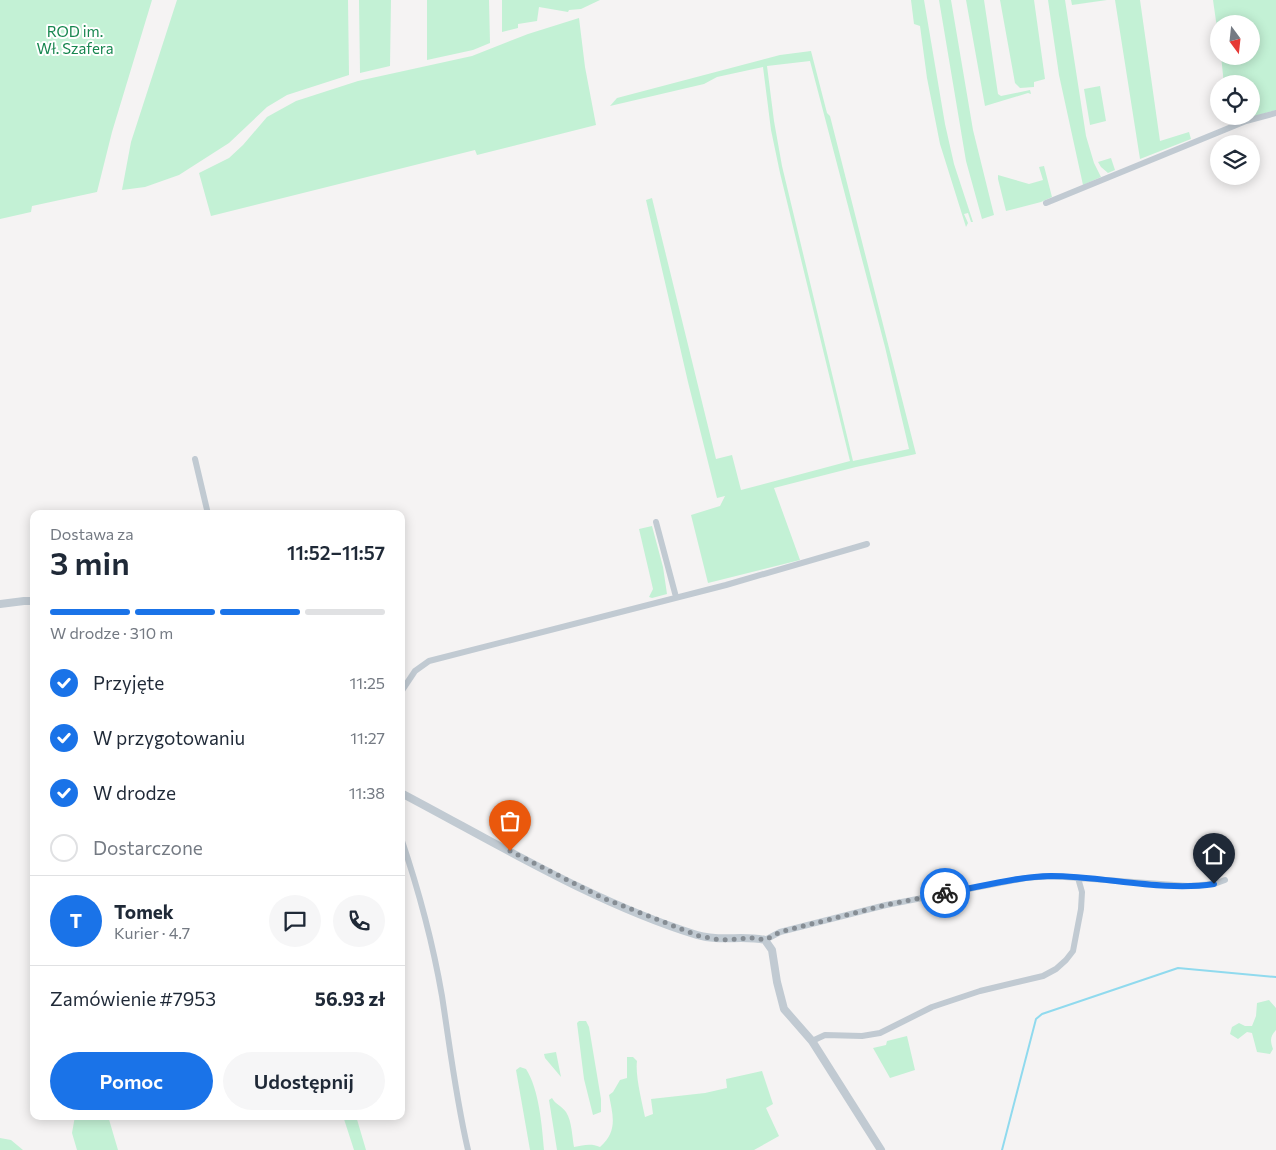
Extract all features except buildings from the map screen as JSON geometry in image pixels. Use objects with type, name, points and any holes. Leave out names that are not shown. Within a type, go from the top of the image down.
[{"type":"street","points":[[1046,203],[1246,121],[1276,113]]},
{"type":"street","points":[[195,459],[207,510]]},
{"type":"street","points":[[656,522],[676,597]]},
{"type":"street","points":[[405,686],[415,671],[429,661],[726,585],[867,544]]},
{"type":"street","points":[[0,604],[30,601]]},
{"type":"street","points":[[405,794],[559,877],[642,914],[699,936],[720,940],[753,938],[765,940],[780,932],[886,905],[1026,878],[1051,876],[1188,886],[1214,884],[1225,880]]},
{"type":"street","points":[[405,850],[439,980],[460,1117],[468,1150]]},
{"type":"street","points":[[812,1041],[825,1035],[862,1036],[880,1034],[932,1008],[980,991],[1043,976],[1056,969],[1073,951],[1081,909],[1082,892],[1078,878]]},
{"type":"street","points":[[765,940],[772,950],[784,1009],[812,1041],[881,1150]]},
{"type":"green space","name":"ROD im. Wł. Szafera","points":[[0,0],[152,0],[112,132],[97,192],[32,206],[31,212],[0,219]]},
{"type":"green space","points":[[177,0],[348,0],[349,75],[287,95],[267,107],[229,143],[179,175],[145,187],[122,190],[131,142]]},
{"type":"green space","points":[[359,0],[391,0],[390,66],[360,73]]},
{"type":"green space","points":[[427,0],[489,0],[490,43],[473,50],[427,60]]},
{"type":"green space","points":[[502,0],[600,0],[581,9],[569,10],[568,12],[539,7],[537,21],[518,24],[518,28],[502,32]]},
{"type":"green space","points":[[911,0],[924,0],[945,124],[954,164],[973,222],[971,222],[968,213],[964,214],[968,223],[966,227],[940,144],[927,78],[920,26],[914,24]]},
{"type":"green space","points":[[939,0],[951,0],[973,130],[994,215],[982,219],[966,161]]},
{"type":"green space","points":[[966,0],[984,0],[998,94],[1001,96],[1030,90],[1031,94],[1028,93],[985,106]]},
{"type":"green space","points":[[1000,0],[1034,0],[1045,79],[1034,82],[1034,87],[1020,88],[1015,83]]},
{"type":"green space","points":[[1048,0],[1065,0],[1086,136],[1094,163],[1101,177],[1083,185],[1059,75]]},
{"type":"green space","points":[[1071,0],[1107,0],[1072,5]]},
{"type":"green space","points":[[1115,0],[1140,0],[1160,141],[1189,132],[1191,139],[1140,159]]},
{"type":"green space","points":[[1213,0],[1276,0],[1276,110],[1260,115],[1260,75],[1223,75],[1222,65],[1260,65],[1260,15],[1215,15]]},
{"type":"green space","points":[[579,18],[585,67],[596,125],[477,155],[475,150],[211,216],[199,173],[229,158],[267,117],[296,101],[358,81],[472,56],[528,34]]},
{"type":"green space","points":[[811,51],[827,113],[830,116],[916,454],[774,488],[800,560],[708,583],[691,515],[720,506],[725,496],[717,498],[646,200],[652,198],[716,459],[732,455],[741,490],[850,461],[780,173],[771,130],[763,67],[717,77],[704,84],[610,106],[617,98],[780,55]],"holes":[[[810,61],[885,347],[909,449],[853,461],[782,166],[767,66]]]},
{"type":"green space","points":[[1100,86],[1106,121],[1090,125],[1084,89]]},
{"type":"green space","points":[[1111,158],[1115,170],[1108,173],[1098,162]]},
{"type":"green space","points":[[1044,166],[1052,197],[1041,202],[1006,211],[998,175],[1029,184],[1043,180],[1039,167]]},
{"type":"green space","points":[[652,526],[663,567],[667,594],[652,598],[649,597],[653,589],[639,529]]},
{"type":"green space","points":[[1269,1000],[1276,1008],[1276,1030],[1271,1041],[1273,1049],[1270,1054],[1257,1052],[1252,1033],[1247,1032],[1238,1039],[1230,1034],[1232,1027],[1239,1023],[1245,1026],[1252,1026],[1256,1016],[1257,1003]]},
{"type":"green space","points":[[579,1021],[586,1021],[589,1027],[601,1099],[601,1112],[593,1115],[584,1079],[577,1023]]},
{"type":"green space","points":[[907,1036],[915,1070],[890,1078],[873,1048],[886,1045],[887,1041]]},
{"type":"green space","points":[[556,1052],[561,1077],[545,1058],[544,1054]]},
{"type":"green space","points":[[627,1057],[633,1057],[637,1061],[638,1081],[645,1117],[653,1114],[651,1099],[705,1093],[727,1088],[726,1079],[762,1071],[773,1104],[766,1108],[779,1136],[754,1150],[557,1150],[549,1100],[552,1098],[568,1116],[574,1147],[590,1145],[600,1147],[610,1135],[612,1129],[613,1116],[609,1095],[620,1080],[627,1078]]},
{"type":"green space","points":[[520,1067],[526,1069],[534,1087],[539,1108],[544,1150],[530,1150],[516,1070]]},
{"type":"green space","points":[[74,1120],[109,1120],[118,1150],[77,1150],[72,1133]]},
{"type":"green space","points":[[344,1120],[357,1120],[366,1150],[354,1150]]},
{"type":"green space","points":[[0,1138],[11,1140],[23,1150],[0,1150]]},
{"type":"waterway","points":[[1002,1150],[1036,1019],[1042,1014],[1178,968],[1276,977]]},
{"type":"way so far","points":[[510,851],[603,898],[699,936],[720,940],[753,938],[765,940],[780,932],[886,905],[945,893]]},
{"type":"route","points":[[945,893],[1026,878],[1051,876],[1188,886],[1214,884]]}]
